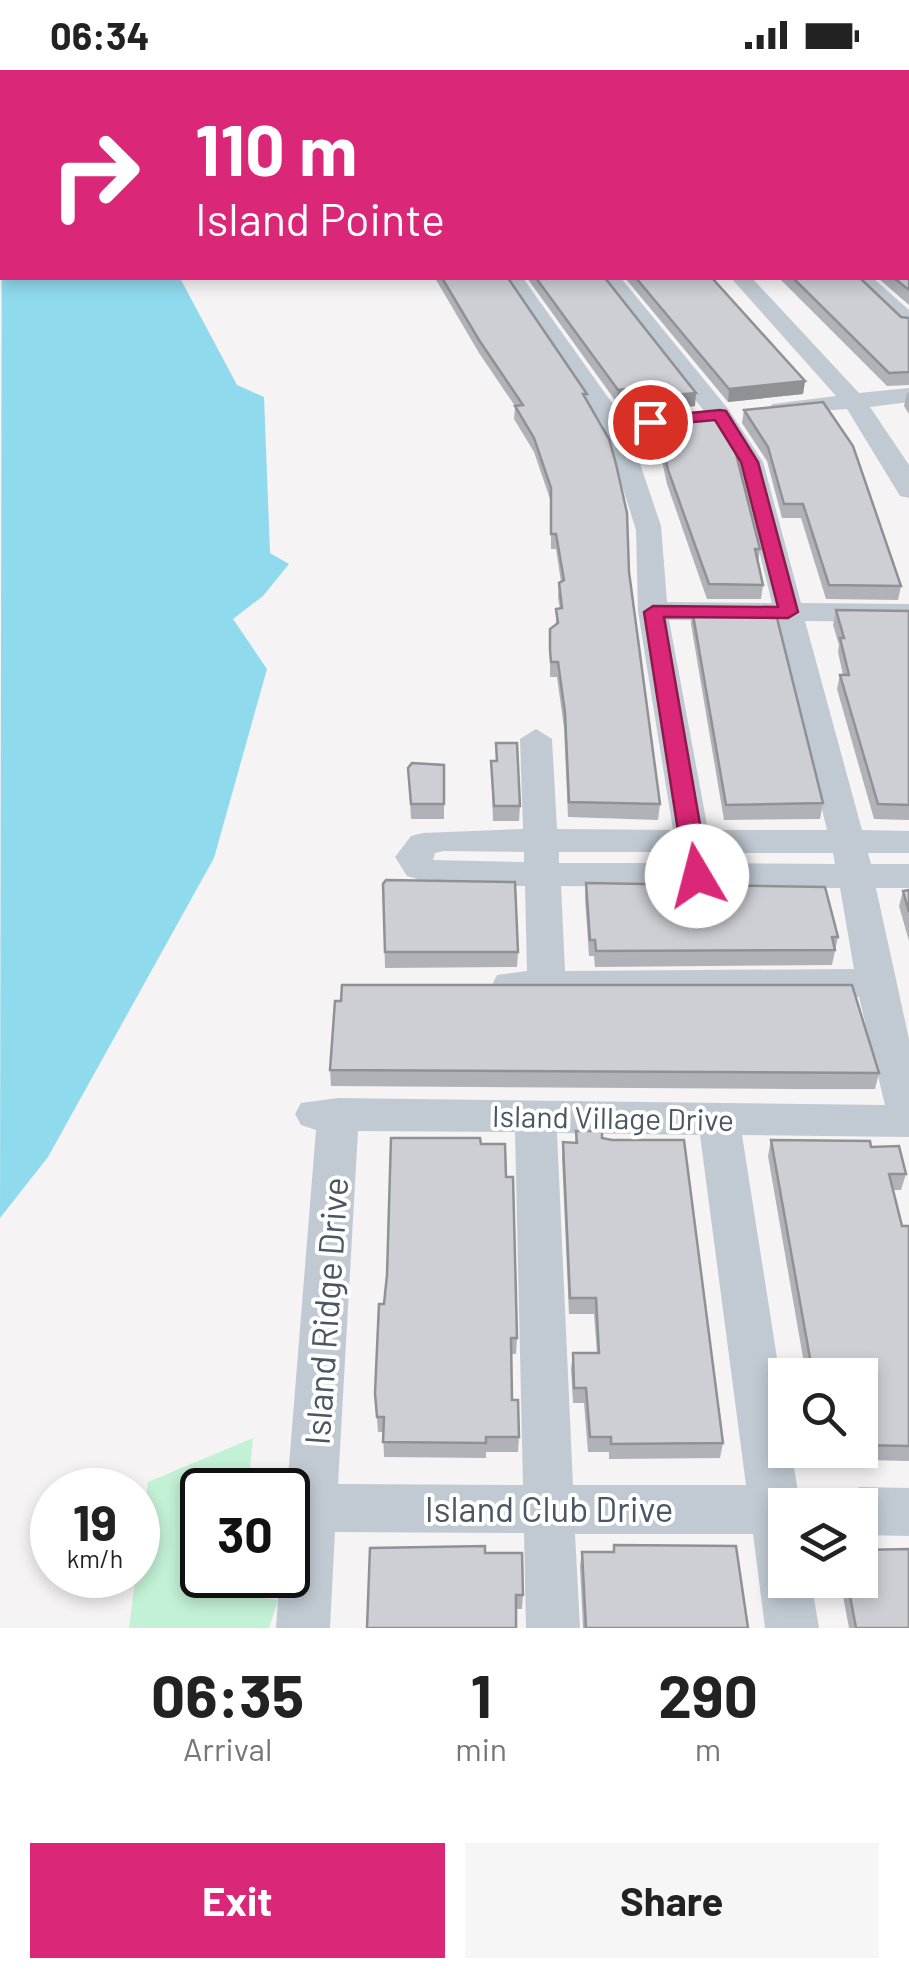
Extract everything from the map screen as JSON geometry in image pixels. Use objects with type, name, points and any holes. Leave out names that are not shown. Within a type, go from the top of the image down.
[{"type":"street","points":[[514,280],[616,425],[647,529],[653,612],[695,858]]},
{"type":"street","points":[[612,280],[740,413],[851,859],[875,983],[909,1118]]},
{"type":"street","points":[[744,280],[855,402],[886,444],[909,490]]},
{"type":"street","points":[[863,280],[909,322]]},
{"type":"street","points":[[616,425],[909,394]]},
{"type":"street","points":[[653,612],[909,612]]},
{"type":"street","points":[[536,738],[547,985]]},
{"type":"street","points":[[851,859],[909,842]]},
{"type":"street","points":[[542,858],[851,859],[909,876]]},
{"type":"street","points":[[470,985],[875,983]]},
{"type":"street","name":"Island Village Drive","points":[[328,1114],[909,1118]]},
{"type":"street","name":"Island Ridge Drive","points":[[303,1628],[312,1508],[328,1114]]},
{"type":"street","points":[[535,1116],[553,1628]]},
{"type":"street","points":[[719,1118],[777,1488]]},
{"type":"street","name":"Island Club Drive","points":[[312,1508],[768,1510]]},
{"type":"street","points":[[878,1511],[909,1512]]},
{"type":"street","points":[[788,1598],[792,1628]]},
{"type":"green space","points":[[253,1438],[250,1468],[181,1468]]},
{"type":"green space","points":[[180,1469],[180,1598],[278,1600],[269,1628],[129,1628],[133,1598],[160,1598],[160,1477]]},
{"type":"water","points":[[2,280],[181,280],[237,385],[264,397],[270,553],[289,564],[263,596],[233,619],[267,669],[214,858],[48,1157],[0,1218]]},
{"type":"building","points":[[443,280],[509,280],[587,394],[583,394],[609,439],[627,513],[629,572],[660,804],[569,802],[565,713],[558,662],[551,662],[550,650],[550,629],[558,623],[556,609],[562,608],[559,583],[564,580],[556,534],[551,534],[551,488],[534,438],[515,406],[523,405]]},
{"type":"building","points":[[537,280],[607,280],[696,393],[639,398],[628,389],[618,390]]},
{"type":"building","points":[[638,280],[714,280],[805,381],[729,389]]},
{"type":"building","points":[[795,280],[862,280],[901,317],[909,318],[909,372],[889,373]]},
{"type":"building","points":[[823,402],[853,446],[901,586],[829,585],[803,504],[784,504],[768,447],[744,410]]},
{"type":"building","points":[[712,413],[735,450],[760,549],[755,549],[763,585],[709,584],[668,470],[661,435],[651,422]]},
{"type":"building","points":[[692,609],[769,610],[771,618],[777,618],[823,803],[726,805]]},
{"type":"building","points":[[836,610],[909,611],[909,805],[878,804],[840,675],[849,675]]},
{"type":"building","points":[[496,743],[517,743],[520,806],[494,806],[491,761],[497,761]]},
{"type":"building","points":[[412,763],[444,765],[444,804],[411,804],[408,768]]},
{"type":"building","points":[[386,880],[515,882],[518,952],[385,952]]},
{"type":"building","points":[[586,883],[825,887],[838,937],[832,937],[835,950],[596,951],[595,940],[590,940]]},
{"type":"building","points":[[909,890],[909,912],[903,891]]},
{"type":"building","points":[[342,985],[852,985],[879,1073],[330,1070],[335,1001],[341,1001]]},
{"type":"building","points":[[576,1131],[602,1131],[602,1138],[612,1140],[684,1140],[723,1443],[611,1444],[611,1437],[590,1437],[586,1388],[574,1388],[573,1353],[599,1353],[596,1298],[570,1298],[563,1142],[577,1143]]},
{"type":"building","points":[[391,1138],[480,1138],[481,1144],[505,1144],[506,1177],[513,1177],[517,1338],[511,1338],[512,1400],[518,1400],[519,1437],[486,1437],[486,1443],[383,1442],[384,1417],[377,1417],[375,1393],[379,1304],[384,1304],[387,1275]]},
{"type":"building","points":[[771,1140],[870,1141],[871,1147],[899,1146],[906,1174],[889,1174],[902,1226],[909,1226],[909,1446],[878,1445],[878,1358],[810,1358]]},
{"type":"building","points":[[614,1545],[736,1546],[748,1628],[586,1628],[582,1552],[614,1552]]},
{"type":"building","points":[[485,1546],[485,1553],[522,1553],[523,1595],[516,1595],[516,1628],[367,1628],[370,1548]]},
{"type":"building","points":[[909,1549],[909,1628],[856,1628],[850,1598],[878,1598],[878,1550]]},
{"type":"route","points":[[650,422],[720,415],[750,462],[788,612],[653,612],[697,876]]}]
